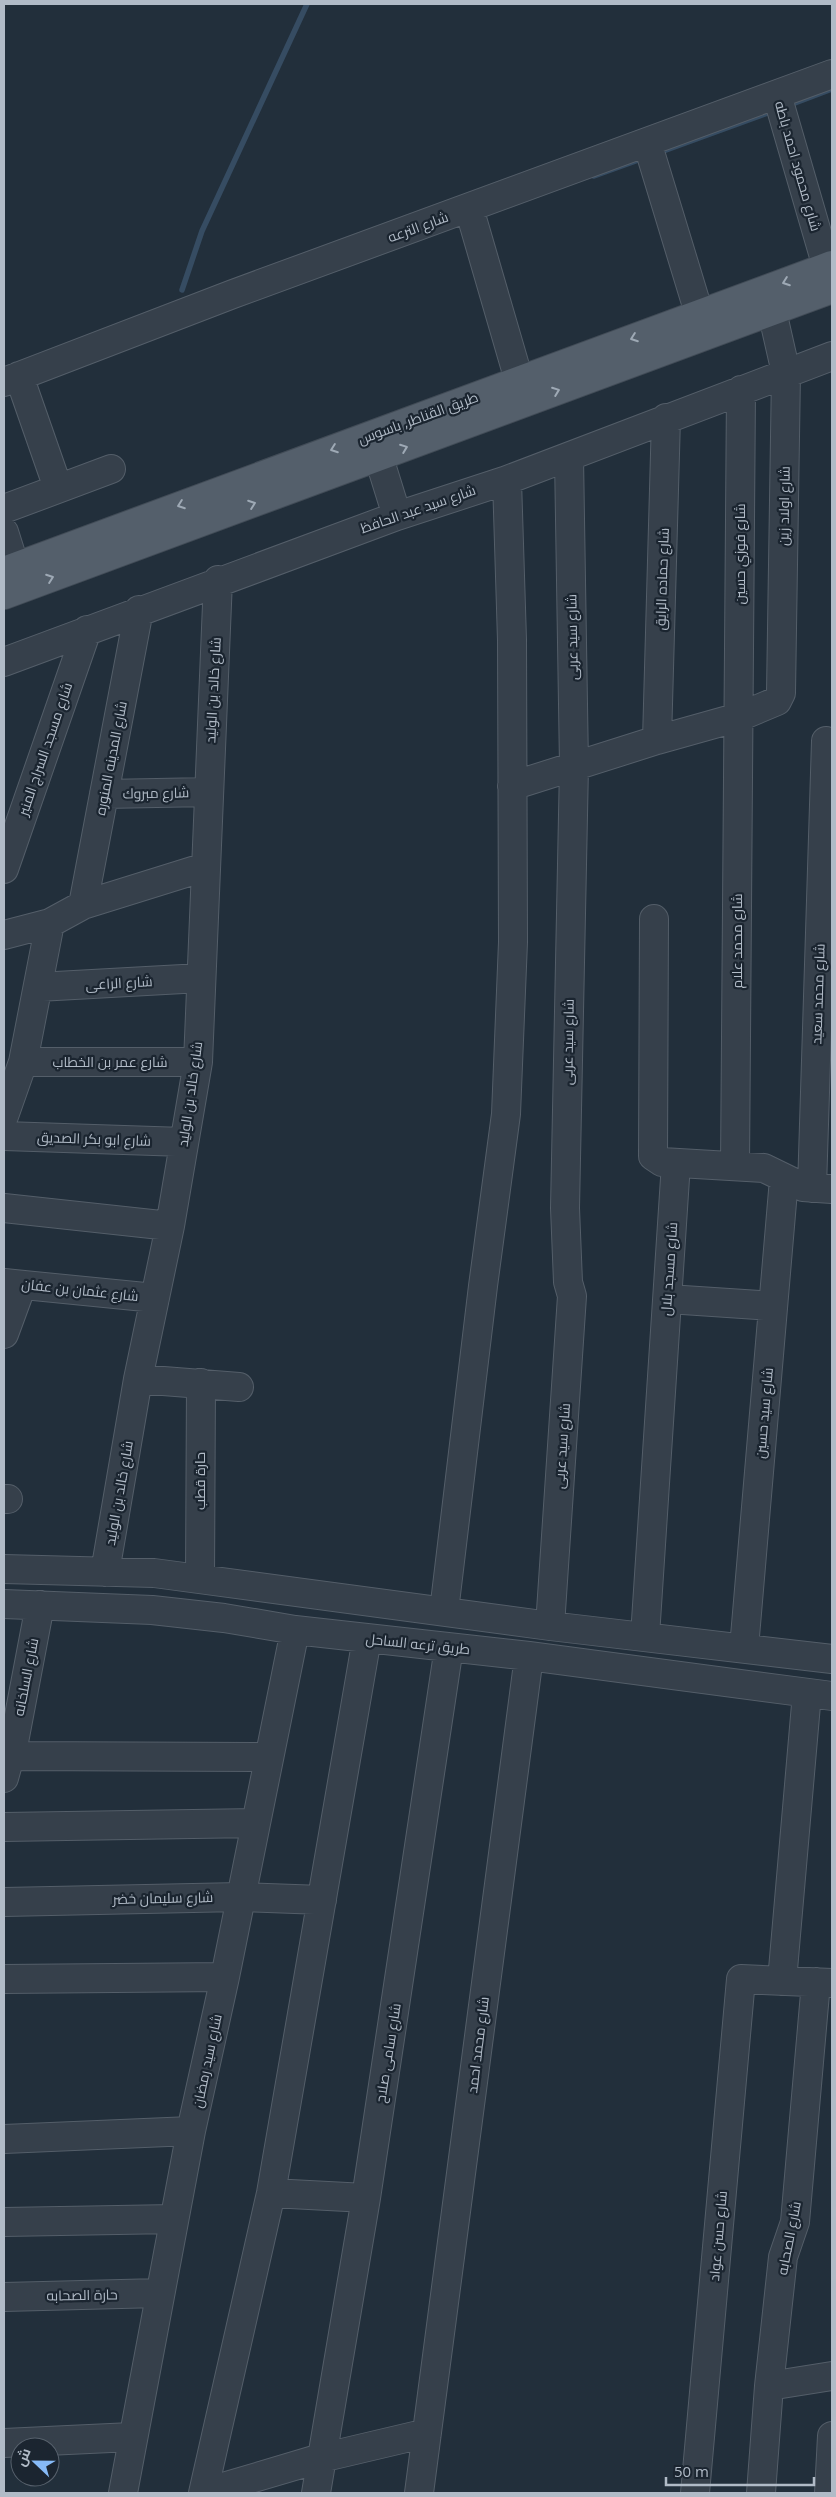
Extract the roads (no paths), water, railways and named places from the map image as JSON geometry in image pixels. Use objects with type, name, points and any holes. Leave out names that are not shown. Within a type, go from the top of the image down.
[{"type":"main road","name":"طريق القناطر, باسوس","points":[[4,595],[379,458],[772,311],[831,274]]},
{"type":"main road","name":"طريق القناطر, باسوس","points":[[9,569],[699,313],[831,274]]},
{"type":"street","name":"شارع الترعه","points":[[11,379],[233,294],[832,74]]},
{"type":"street","name":"شارع محمود احمد باطه","points":[[777,94],[831,274]]},
{"type":"street","points":[[647,142],[699,313]]},
{"type":"street","points":[[469,208],[519,380]]},
{"type":"street","name":"شارع اولاد زين","points":[[739,717],[777,701],[781,693],[786,373],[772,311]]},
{"type":"street","name":"شارع سيد عبد الحافظ","points":[[4,662],[218,580],[397,516],[507,480],[832,356]]},
{"type":"street","points":[[11,379],[58,488]]},
{"type":"street","name":"شارع فوزي حسين","points":[[739,717],[741,390]]},
{"type":"street","name":"شارع حماده الرايق","points":[[657,740],[666,418]]},
{"type":"street","name":"شارع سيد عربى","points":[[550,1626],[572,1296],[568,1282],[565,1208],[574,766],[569,457]]},
{"type":"street","points":[[379,458],[397,516]]},
{"type":"street","points":[[4,509],[111,469]]},
{"type":"street","points":[[444,1611],[483,1286],[506,1114],[513,942],[512,640],[507,480]]},
{"type":"street","points":[[4,532],[9,569]]},
{"type":"street","name":"شارع خالد بن الوليد","points":[[105,1572],[138,1379],[170,1226],[198,1062],[218,580]]},
{"type":"street","name":"شارع المدينه المنوره","points":[[83,905],[139,610]]},
{"type":"street","name":"شارع مسجد السراج المنير","points":[[4,869],[87,630]]},
{"type":"street","points":[[512,786],[657,740],[739,717]]},
{"type":"street","name":"شارع محمد علام","points":[[735,1166],[739,717]]},
{"type":"street","name":"شارع محمد سعيد","points":[[676,1162],[772,1170],[784,1179],[803,1187],[822,1188],[826,741]]},
{"type":"street","name":"شارع مبروك","points":[[104,794],[209,792]]},
{"type":"street","points":[[4,936],[50,922],[83,905],[205,867]]},
{"type":"street","points":[[654,919],[654,1156],[662,1162],[676,1162]]},
{"type":"street","points":[[4,1116],[22,1062],[50,922]]},
{"type":"street","name":"شارع الراعى","points":[[38,987],[201,978]]},
{"type":"street","name":"شارع عمر بن الخطاب","points":[[22,1062],[198,1062]]},
{"type":"street","name":"شارع ابو بكر الصديق","points":[[4,1136],[184,1142]]},
{"type":"street","name":"شارع مسجد بلال","points":[[645,1636],[676,1162]]},
{"type":"street","name":"شارع سيد حسين","points":[[744,1648],[784,1179]]},
{"type":"street","points":[[4,1208],[170,1226]]},
{"type":"street","points":[[4,1334],[13,1284]]},
{"type":"street","name":"شارع عثمان بن عفان","points":[[13,1284],[155,1298]]},
{"type":"street","points":[[668,1299],[773,1306]]},
{"type":"street","points":[[138,1379],[239,1387]]},
{"type":"street","name":"حارة قطب","points":[[200,1579],[201,1383]]},
{"type":"street","points":[[4,1569],[154,1573],[550,1626],[832,1660]]},
{"type":"street","name":"طريق ترعه الساحل","points":[[4,1604],[152,1610],[224,1618],[295,1630],[529,1656],[820,1694]]},
{"type":"street","name":"شارع السلخانه","points":[[7,1767],[40,1605]]},
{"type":"street","name":"شارع سيد رمضان","points":[[123,2493],[191,2131],[225,1977],[295,1630]]},
{"type":"street","points":[[367,1638],[271,2193],[203,2493],[321,2458],[427,2433]]},
{"type":"street","name":"شارع سامى صلاح","points":[[316,2493],[366,2198],[449,1647]]},
{"type":"street","name":"شارع محمد احمد","points":[[419,2493],[529,1656]]},
{"type":"street","points":[[820,1694],[782,1981],[824,1983]]},
{"type":"street","points":[[7,1767],[268,1757]]},
{"type":"street","points":[[4,1828],[256,1823]]},
{"type":"street","name":"شارع سليمان خضر","points":[[4,1902],[240,1897],[322,1900]]},
{"type":"street","points":[[4,1979],[225,1977]]},
{"type":"street","name":"شارع حسن عواد","points":[[695,2493],[741,1980],[782,1981]]},
{"type":"street","name":"شارع الصحابه","points":[[761,2493],[769,2386],[783,2257],[795,2222],[824,1983]]},
{"type":"street","points":[[4,2139],[191,2131]]},
{"type":"street","points":[[271,2193],[366,2198]]},
{"type":"street","points":[[4,2222],[174,2219]]},
{"type":"street","name":"حارة الصحابه","points":[[4,2297],[160,2293]]},
{"type":"street","points":[[769,2386],[832,2376]]},
{"type":"street","points":[[829,2493],[832,2436]]},
{"type":"street","points":[[4,2443],[132,2437]]},
{"type":"waterway","points":[[182,290],[202,231],[307,4]]},
{"type":"waterway","points":[[787,106],[832,89]]},
{"type":"waterway","points":[[658,153],[773,111]]},
{"type":"waterway","points":[[594,176],[644,158]]}]
